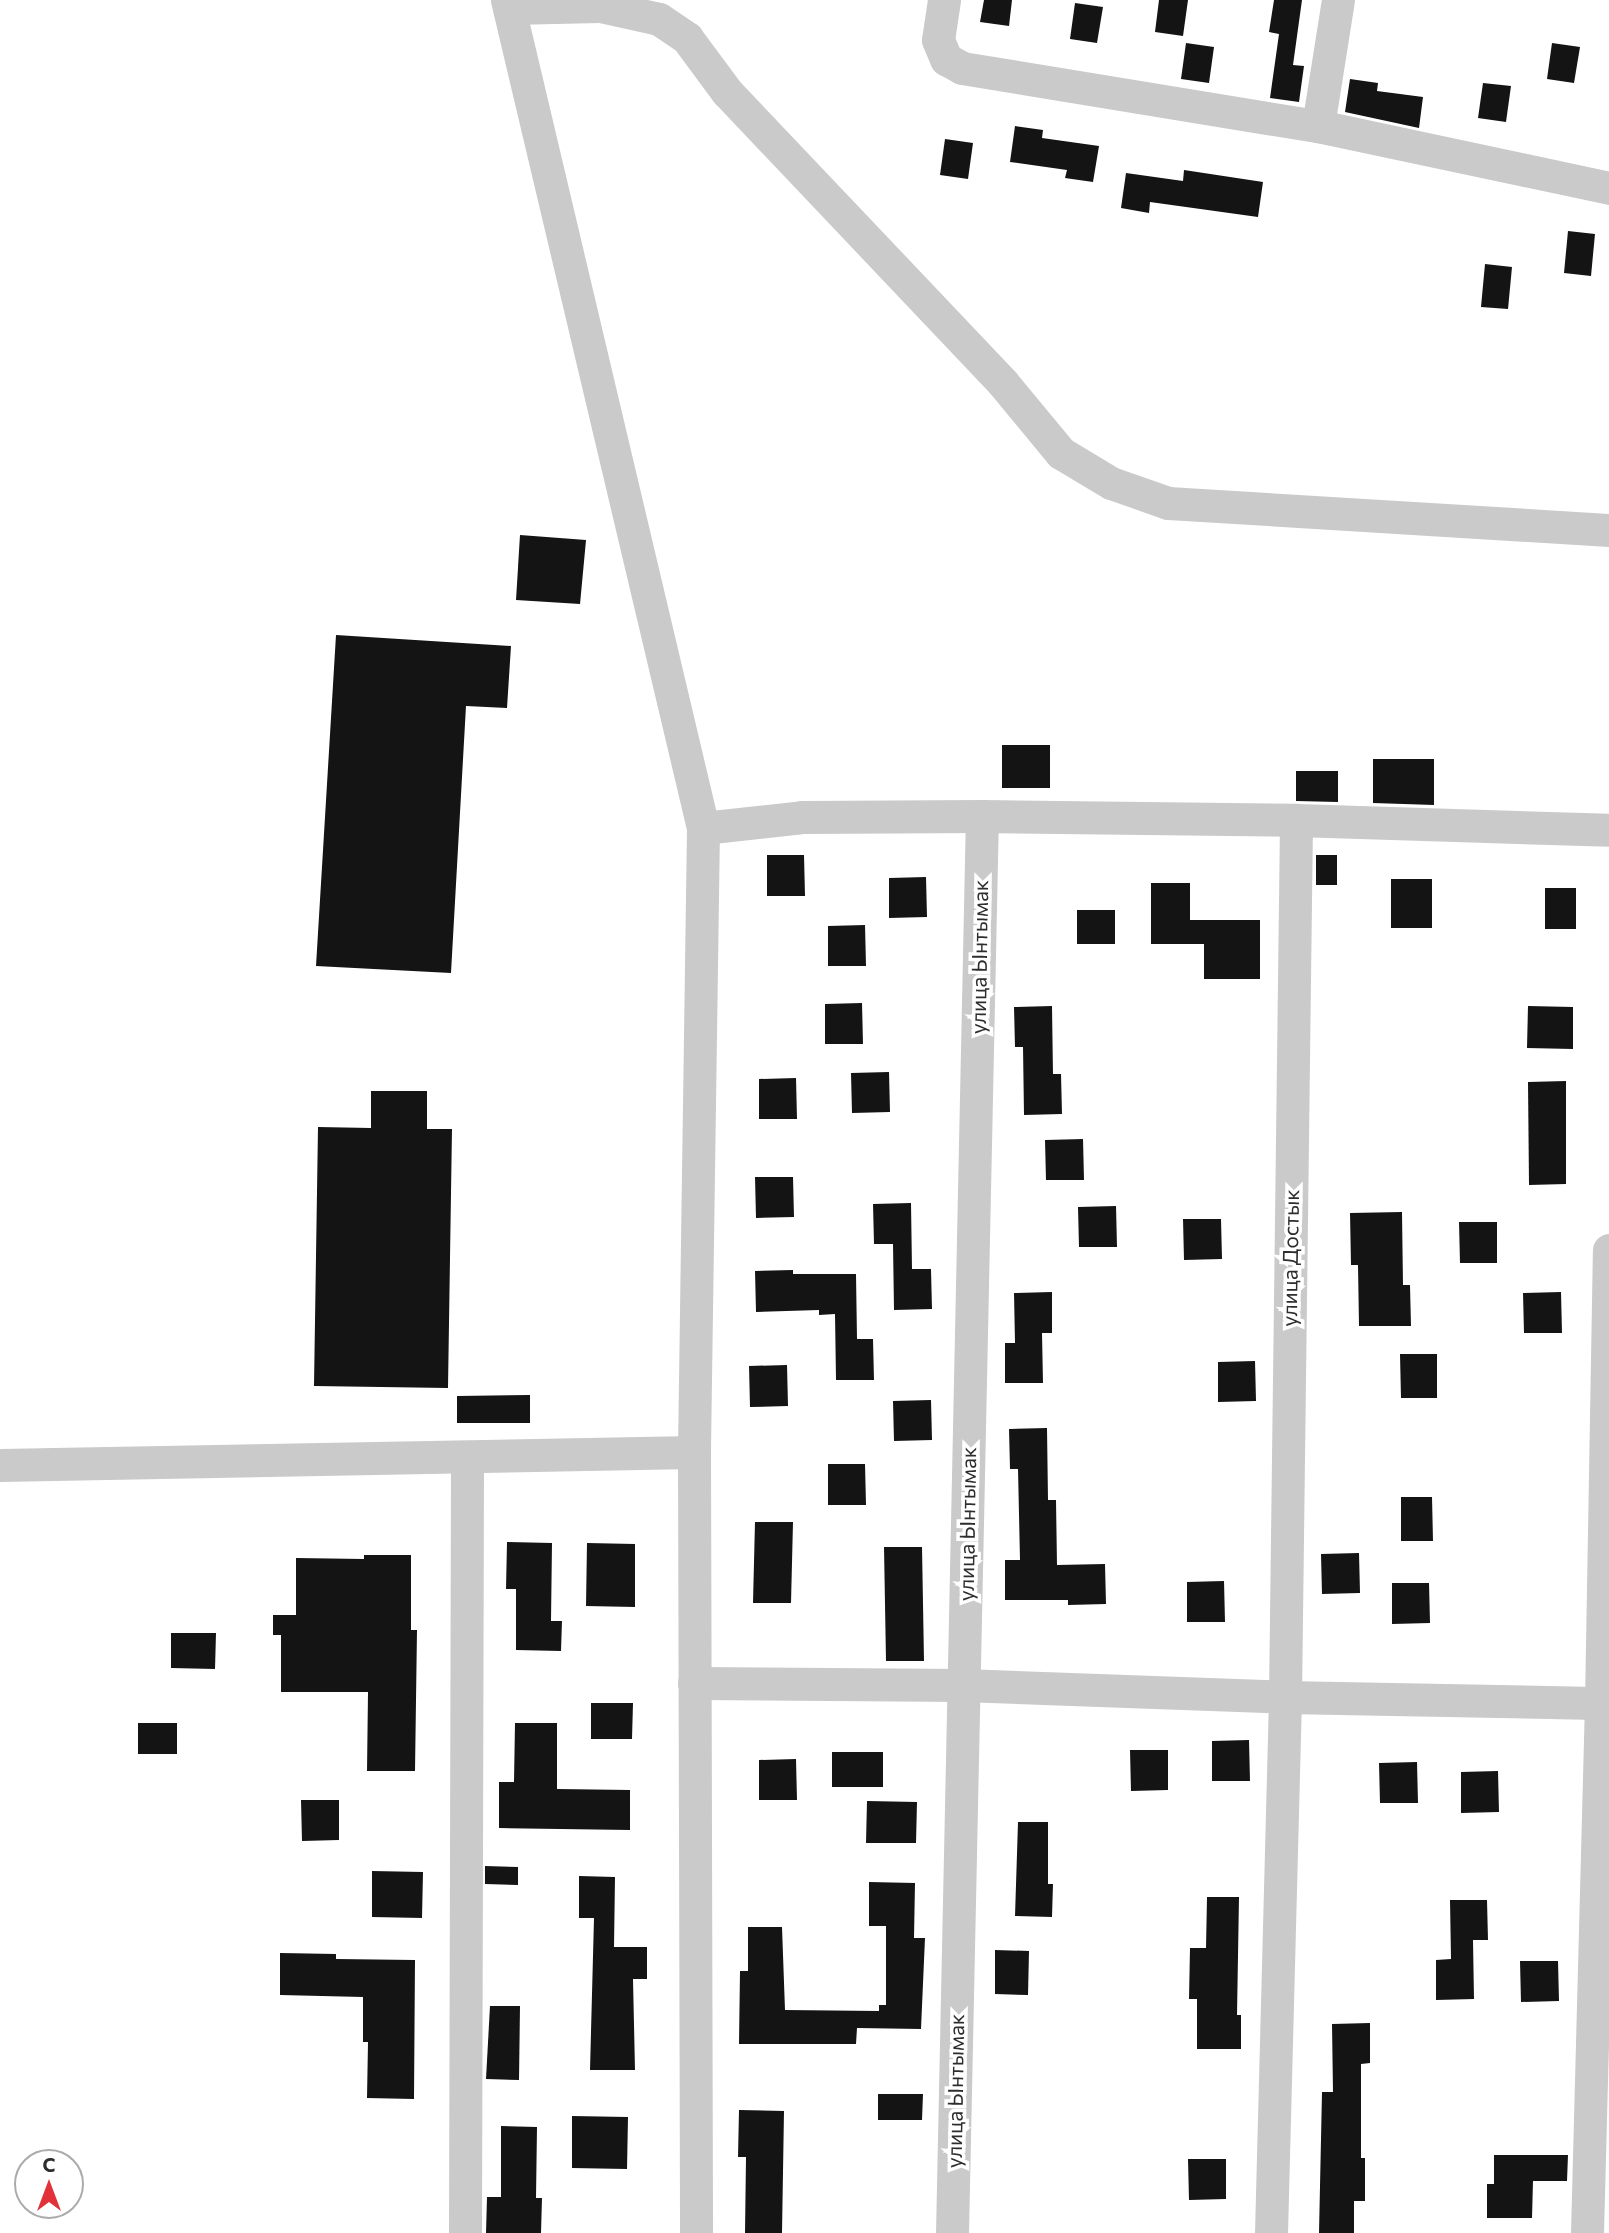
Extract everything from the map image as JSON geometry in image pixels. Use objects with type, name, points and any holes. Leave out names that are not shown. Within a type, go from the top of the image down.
[{"type":"street","points":[[944,0],[938,40],[946,59],[962,68],[1318,127],[1609,188]]},
{"type":"street","points":[[1318,127],[1338,0]]},
{"type":"street","points":[[696,2233],[694,1452],[703,828],[508,4],[600,6],[659,19],[688,38],[726,92],[1003,383],[1061,453],[1111,483],[1168,503],[1609,530]]},
{"type":"street","points":[[703,828],[802,817],[982,816],[1296,820],[1609,830]]},
{"type":"street","name":"улица Ынтымак","points":[[952,2233],[982,816]]},
{"type":"street","name":"улица Достык","points":[[1271,2233],[1285,1697],[1296,820]]},
{"type":"street","points":[[1587,2233],[1605,1703],[1609,1250]]},
{"type":"street","points":[[0,1465],[694,1452]]},
{"type":"street","points":[[465,2233],[467,1458]]},
{"type":"street","points":[[694,1683],[963,1685],[1285,1697],[1605,1703]]},
{"type":"building","points":[[984,0],[1012,0],[1009,26],[980,22]]},
{"type":"building","points":[[1159,0],[1188,0],[1183,36],[1155,32]]},
{"type":"building","points":[[1274,0],[1302,0],[1293,65],[1304,66],[1299,102],[1270,98],[1279,34],[1269,32]]},
{"type":"building","points":[[1075,3],[1103,7],[1097,43],[1070,39]]},
{"type":"building","points":[[1186,43],[1214,47],[1209,83],[1181,79]]},
{"type":"building","points":[[1552,43],[1580,47],[1574,83],[1547,79]]},
{"type":"building","points":[[1350,79],[1378,83],[1377,91],[1423,97],[1419,128],[1345,112]]},
{"type":"building","points":[[1483,83],[1511,86],[1506,122],[1478,118]]},
{"type":"building","points":[[1015,126],[1043,130],[1042,138],[1099,146],[1093,182],[1065,178],[1067,170],[1010,162]]},
{"type":"building","points":[[945,139],[973,143],[968,179],[940,175]]},
{"type":"building","points":[[1184,170],[1263,182],[1258,217],[1150,202],[1149,213],[1121,208],[1126,173],[1183,181]]},
{"type":"building","points":[[1568,231],[1595,234],[1591,276],[1564,273]]},
{"type":"building","points":[[1485,264],[1512,267],[1508,309],[1481,307]]},
{"type":"building","points":[[520,535],[586,540],[580,604],[516,600]]},
{"type":"building","points":[[336,635],[511,646],[507,708],[466,706],[451,973],[316,966]]},
{"type":"building","points":[[1002,745],[1050,745],[1050,788],[1002,788]]},
{"type":"building","points":[[1373,759],[1434,759],[1434,805],[1373,803]]},
{"type":"building","points":[[1296,771],[1338,771],[1338,802],[1296,801]]},
{"type":"building","points":[[767,855],[804,855],[805,896],[767,896]]},
{"type":"building","points":[[1316,855],[1337,855],[1337,885],[1316,885]]},
{"type":"building","points":[[926,877],[927,917],[889,918],[889,878]]},
{"type":"building","points":[[1391,879],[1432,879],[1432,928],[1391,928]]},
{"type":"building","points":[[1151,883],[1190,883],[1190,920],[1260,920],[1260,979],[1204,979],[1204,944],[1151,944]]},
{"type":"building","points":[[1545,888],[1576,888],[1576,929],[1545,929]]},
{"type":"building","points":[[1077,910],[1115,910],[1115,944],[1077,944]]},
{"type":"building","points":[[865,925],[866,966],[828,966],[828,926]]},
{"type":"building","points":[[862,1003],[863,1044],[825,1044],[825,1004]]},
{"type":"building","points":[[1052,1006],[1053,1074],[1061,1074],[1062,1114],[1024,1115],[1023,1047],[1015,1047],[1014,1007]]},
{"type":"building","points":[[1528,1006],[1573,1007],[1573,1049],[1527,1048]]},
{"type":"building","points":[[889,1072],[890,1112],[852,1113],[851,1073]]},
{"type":"building","points":[[796,1078],[797,1119],[759,1119],[759,1079]]},
{"type":"building","points":[[1566,1081],[1566,1184],[1529,1185],[1528,1082]]},
{"type":"building","points":[[371,1091],[427,1091],[427,1129],[452,1129],[448,1388],[314,1386],[318,1127],[371,1128]]},
{"type":"building","points":[[1083,1139],[1084,1180],[1046,1180],[1045,1140]]},
{"type":"building","points":[[755,1177],[793,1177],[794,1217],[756,1218]]},
{"type":"building","points":[[911,1203],[912,1269],[931,1269],[932,1309],[894,1310],[893,1244],[874,1244],[873,1204]]},
{"type":"building","points":[[1116,1206],[1117,1247],[1079,1247],[1078,1207]]},
{"type":"building","points":[[1402,1212],[1403,1285],[1410,1285],[1411,1326],[1359,1326],[1358,1265],[1351,1265],[1350,1213]]},
{"type":"building","points":[[1183,1219],[1221,1219],[1222,1259],[1184,1260]]},
{"type":"building","points":[[1459,1222],[1497,1222],[1497,1263],[1460,1263]]},
{"type":"building","points":[[793,1270],[793,1274],[856,1274],[857,1339],[873,1339],[874,1380],[836,1380],[835,1314],[819,1315],[819,1310],[756,1312],[755,1271]]},
{"type":"building","points":[[1052,1292],[1052,1333],[1042,1333],[1043,1383],[1005,1383],[1005,1343],[1015,1343],[1014,1293]]},
{"type":"building","points":[[1561,1292],[1562,1333],[1524,1333],[1523,1293]]},
{"type":"building","points":[[1400,1354],[1437,1354],[1437,1398],[1401,1398]]},
{"type":"building","points":[[1255,1361],[1256,1401],[1218,1402],[1218,1362]]},
{"type":"building","points":[[787,1365],[788,1406],[750,1407],[749,1366]]},
{"type":"building","points":[[530,1395],[530,1423],[457,1423],[457,1396]]},
{"type":"building","points":[[931,1400],[932,1440],[894,1441],[893,1401]]},
{"type":"building","points":[[1047,1428],[1048,1500],[1056,1500],[1057,1565],[1105,1564],[1106,1604],[1068,1605],[1068,1600],[1005,1600],[1005,1560],[1020,1560],[1018,1469],[1010,1469],[1009,1429]]},
{"type":"building","points":[[828,1464],[865,1464],[866,1505],[828,1505]]},
{"type":"building","points":[[1401,1497],[1432,1497],[1433,1541],[1401,1541]]},
{"type":"building","points":[[755,1522],[793,1522],[791,1603],[753,1603]]},
{"type":"building","points":[[507,1542],[552,1543],[551,1621],[562,1621],[561,1651],[516,1650],[516,1589],[506,1589]]},
{"type":"building","points":[[587,1543],[635,1544],[635,1607],[586,1606]]},
{"type":"building","points":[[884,1547],[922,1547],[924,1661],[886,1661]]},
{"type":"building","points":[[1359,1553],[1360,1593],[1322,1594],[1321,1554]]},
{"type":"building","points":[[364,1555],[411,1555],[411,1630],[417,1630],[415,1771],[367,1771],[368,1692],[281,1692],[281,1635],[273,1635],[273,1615],[296,1615],[296,1558],[364,1559]]},
{"type":"building","points":[[1224,1581],[1225,1622],[1187,1622],[1187,1582]]},
{"type":"building","points":[[1392,1583],[1429,1583],[1430,1623],[1392,1624]]},
{"type":"building","points":[[171,1633],[216,1633],[215,1669],[171,1668]]},
{"type":"building","points":[[591,1703],[633,1703],[632,1739],[591,1739]]},
{"type":"building","points":[[138,1723],[177,1723],[177,1754],[138,1754]]},
{"type":"building","points":[[515,1723],[557,1723],[557,1789],[630,1790],[630,1830],[499,1828],[499,1782],[514,1782]]},
{"type":"building","points":[[1249,1740],[1250,1781],[1212,1781],[1212,1741]]},
{"type":"building","points":[[1130,1750],[1168,1750],[1168,1790],[1131,1791]]},
{"type":"building","points":[[832,1752],[883,1752],[883,1787],[832,1787]]},
{"type":"building","points":[[796,1759],[797,1800],[759,1800],[759,1760]]},
{"type":"building","points":[[1417,1762],[1418,1803],[1380,1803],[1379,1763]]},
{"type":"building","points":[[1498,1771],[1499,1812],[1461,1813],[1461,1772]]},
{"type":"building","points":[[301,1800],[339,1800],[339,1840],[302,1841]]},
{"type":"building","points":[[867,1801],[917,1802],[916,1843],[866,1843]]},
{"type":"building","points":[[1018,1822],[1048,1822],[1048,1884],[1053,1884],[1052,1917],[1015,1916]]},
{"type":"building","points":[[485,1866],[518,1867],[518,1885],[485,1884]]},
{"type":"building","points":[[372,1871],[423,1872],[422,1918],[372,1917]]},
{"type":"building","points":[[579,1876],[615,1877],[614,1947],[647,1947],[647,1979],[633,1979],[635,2070],[590,2070],[594,1918],[579,1918]]},
{"type":"building","points":[[869,1882],[915,1883],[914,1938],[925,1938],[921,2029],[857,2028],[856,2044],[739,2044],[740,1971],[748,1971],[748,1927],[782,1927],[785,2010],[879,2011],[879,2005],[886,2005],[886,1926],[869,1926]]},
{"type":"building","points":[[1207,1897],[1239,1897],[1237,2015],[1241,2015],[1241,2049],[1197,2049],[1197,1999],[1189,1999],[1190,1948],[1206,1948]]},
{"type":"building","points":[[1450,1900],[1487,1900],[1488,1940],[1473,1940],[1474,1999],[1436,2000],[1436,1960],[1451,1959]]},
{"type":"building","points":[[995,1950],[1029,1951],[1028,1995],[995,1994]]},
{"type":"building","points":[[280,1953],[336,1954],[336,1959],[415,1960],[414,2099],[367,2098],[368,2042],[363,2042],[363,1997],[280,1995]]},
{"type":"building","points":[[1520,1961],[1558,1961],[1559,2001],[1521,2002]]},
{"type":"building","points":[[490,2006],[520,2006],[519,2080],[486,2079]]},
{"type":"building","points":[[1370,2023],[1370,2063],[1361,2064],[1361,2158],[1365,2158],[1365,2201],[1354,2201],[1354,2233],[1319,2233],[1322,2092],[1333,2092],[1332,2024]]},
{"type":"building","points":[[878,2094],[923,2094],[922,2120],[878,2120]]},
{"type":"building","points":[[739,2110],[784,2111],[782,2233],[745,2233],[746,2157],[738,2157]]},
{"type":"building","points":[[572,2116],[628,2117],[627,2169],[572,2168]]},
{"type":"building","points":[[501,2126],[537,2127],[536,2198],[542,2198],[541,2233],[486,2233],[487,2197],[501,2197]]},
{"type":"building","points":[[1494,2155],[1568,2155],[1567,2181],[1533,2181],[1532,2218],[1487,2218],[1487,2184],[1494,2184]]},
{"type":"building","points":[[1188,2159],[1226,2159],[1226,2199],[1189,2200]]}]
